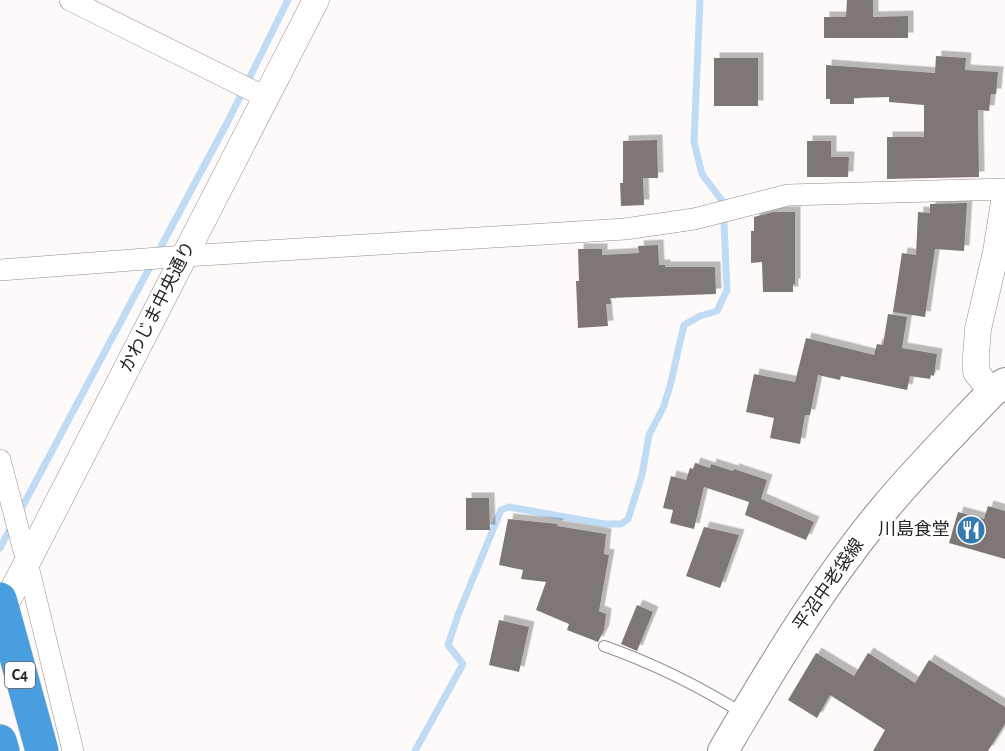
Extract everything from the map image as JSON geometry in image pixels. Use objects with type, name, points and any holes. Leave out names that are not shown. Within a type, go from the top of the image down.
[{"type":"highway","name":"C4","points":[[0,599],[42,751]]},
{"type":"highway","points":[[0,741],[3,751]]},
{"type":"main road","name":"平沼中老袋線","points":[[723,751],[798,628],[883,510],[917,471],[999,387]]},
{"type":"street","points":[[70,0],[267,98]]},
{"type":"street","name":"かわじま中央通り","points":[[0,615],[316,0]]},
{"type":"street","points":[[0,270],[624,228],[694,219],[788,195],[1005,189]]},
{"type":"street","points":[[999,387],[976,372],[976,356],[978,329],[996,252],[1005,196]]},
{"type":"street","points":[[0,460],[73,751]]},
{"type":"lane","points":[[604,646],[632,656],[745,714]]},
{"type":"building","points":[[847,0],[873,0],[873,17],[908,16],[908,38],[824,38],[824,17],[846,17]]},
{"type":"building","points":[[936,56],[966,58],[965,70],[998,72],[996,94],[991,94],[989,111],[978,110],[979,177],[887,179],[887,137],[924,137],[924,105],[889,102],[889,97],[854,98],[854,104],[830,104],[830,99],[826,99],[826,65],[935,73]]},
{"type":"building","points":[[714,58],[758,58],[758,106],[714,106]]},
{"type":"building","points":[[657,140],[658,178],[643,178],[644,205],[621,206],[623,141]]},
{"type":"building","points":[[807,141],[831,141],[831,157],[849,157],[848,177],[807,177]]},
{"type":"building","points":[[967,203],[964,251],[935,249],[925,317],[893,312],[902,253],[916,255],[918,212],[930,213],[930,204]]},
{"type":"building","points":[[773,212],[795,212],[793,292],[763,292],[762,262],[751,263],[751,231],[754,231],[754,217]]},
{"type":"building","points":[[658,245],[659,265],[715,267],[716,294],[610,298],[611,304],[606,304],[608,326],[578,328],[576,281],[579,281],[578,249],[602,249],[602,255],[639,253],[638,246]]},
{"type":"building","points":[[888,314],[907,317],[902,348],[937,354],[934,376],[931,375],[930,379],[910,376],[907,390],[841,376],[840,380],[818,375],[810,415],[805,415],[800,444],[770,438],[774,418],[746,412],[754,374],[795,382],[806,338],[874,355],[877,344],[883,345]]},
{"type":"building","points":[[695,463],[710,468],[711,464],[733,471],[734,469],[767,480],[761,499],[814,522],[806,540],[745,515],[749,502],[704,487],[694,529],[670,523],[673,510],[663,508],[671,476],[686,480],[690,468],[693,469]]},
{"type":"building","points":[[466,498],[489,498],[490,530],[466,530]]},
{"type":"building","points":[[988,506],[1005,511],[1005,559],[949,543],[958,512],[984,519]]},
{"type":"building","points":[[508,519],[558,524],[557,526],[606,534],[604,554],[609,555],[599,611],[606,614],[604,630],[598,642],[567,630],[569,624],[536,610],[546,582],[521,579],[523,570],[499,565]]},
{"type":"building","points":[[704,527],[739,535],[720,588],[686,576]]},
{"type":"building","points":[[637,605],[653,612],[637,651],[621,644]]},
{"type":"building","points":[[499,620],[529,627],[519,672],[489,665]]},
{"type":"building","points":[[816,653],[854,676],[868,653],[915,683],[929,660],[1005,707],[1005,724],[988,751],[873,751],[885,730],[830,695],[817,718],[788,700]]},
{"type":"waterway","points":[[157,254],[227,123],[288,0]]},
{"type":"waterway","points":[[415,751],[463,664],[448,645],[501,510],[509,507],[605,524],[621,524],[628,519],[642,475],[649,435],[663,408],[670,386],[684,325],[700,316],[717,311],[727,290],[723,202],[702,174],[694,142],[700,0]]},
{"type":"waterway","points":[[19,513],[152,263]]},
{"type":"waterway","points":[[0,548],[12,525]]},
{"type":"place","name":"川島食堂","points":[[971,530]]}]
